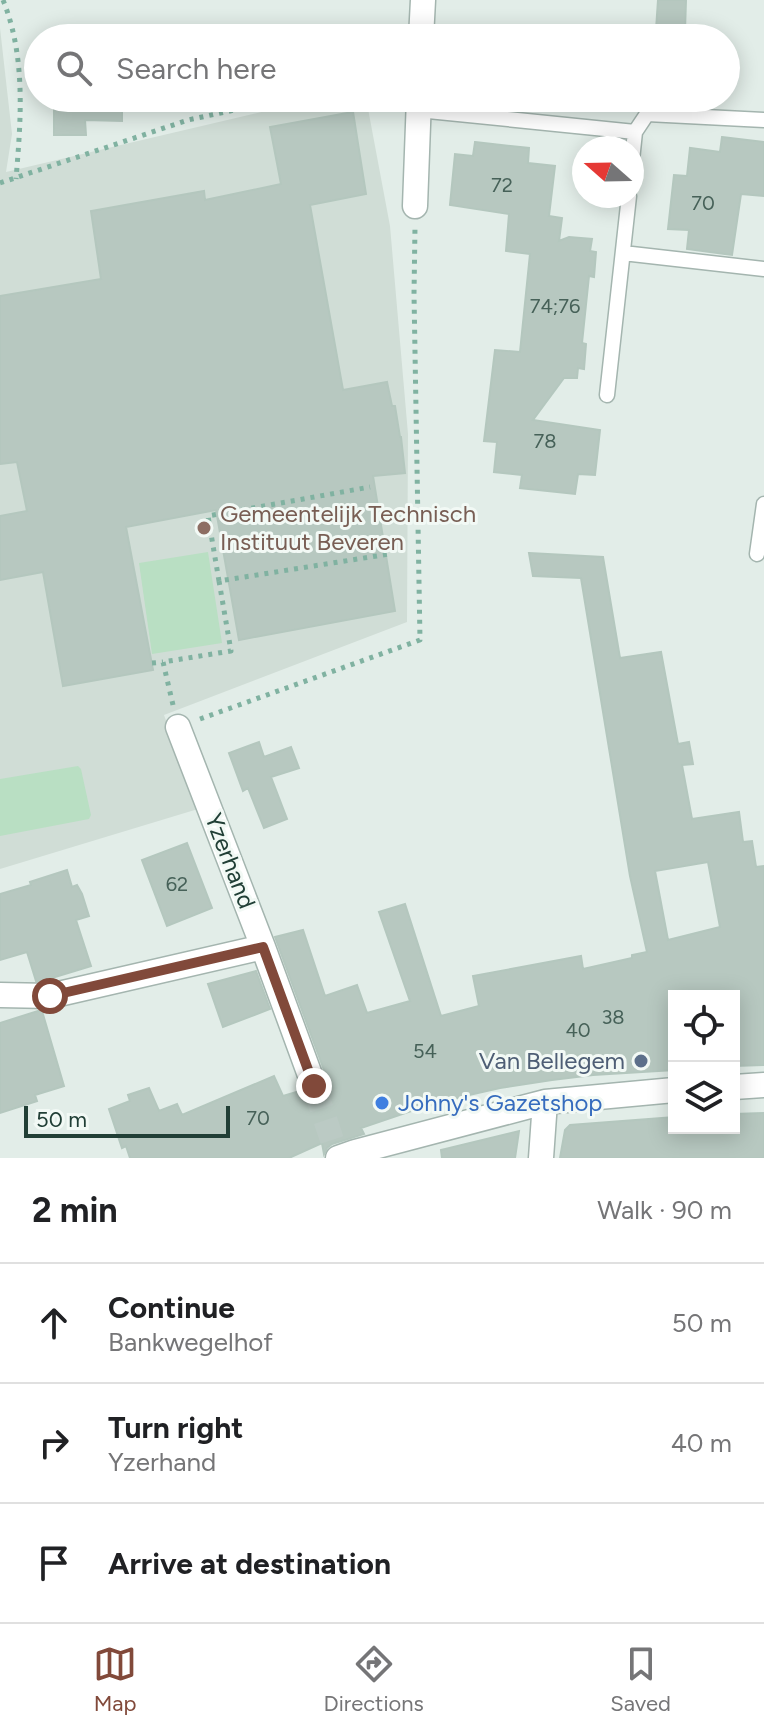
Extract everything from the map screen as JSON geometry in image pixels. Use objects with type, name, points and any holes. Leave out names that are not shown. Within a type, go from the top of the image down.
[{"type":"street","points":[[422,24],[423,0]]},
{"type":"street","points":[[415,206],[418,112]]},
{"type":"street","name":"Yzerhand","points":[[178,727],[314,1086]]},
{"type":"street","points":[[0,995],[50,996],[263,947]]},
{"type":"street","points":[[740,1087],[764,1085]]},
{"type":"street","points":[[336,1152],[368,1148],[545,1102],[668,1091]]},
{"type":"street","points":[[541,1158],[545,1102]]},
{"type":"lane","points":[[480,112],[635,132]]},
{"type":"lane","points":[[635,136],[647,114],[764,120]]},
{"type":"lane","points":[[607,395],[628,208]]},
{"type":"lane","points":[[623,253],[764,269]]},
{"type":"lane","points":[[757,554],[764,504]]},
{"type":"path","points":[[3,0],[19,75],[22,113],[16,179]]},
{"type":"path","points":[[0,183],[188,120],[225,112]]},
{"type":"path","points":[[163,662],[178,727],[420,640],[415,206]]},
{"type":"path","points":[[152,663],[231,651],[208,516],[370,487]]},
{"type":"path","points":[[219,581],[389,554]]},
{"type":"shaded area","name":"Gemeentelijk Technisch Instituut Beveren","points":[[0,28],[12,134],[6,172],[261,112],[369,112],[390,226],[408,434],[407,622],[164,715],[198,809],[0,869]]},
{"type":"green space","points":[[208,552],[222,643],[152,654],[139,563]]},
{"type":"green space","points":[[78,766],[91,815],[89,819],[0,836],[0,779]]},
{"type":"building","points":[[658,0],[686,0],[685,24],[656,24]]},
{"type":"building","points":[[54,112],[122,112],[122,121],[85,120],[86,135],[54,135]]},
{"type":"building","points":[[353,112],[366,194],[310,205],[343,390],[387,382],[392,406],[395,406],[405,473],[373,476],[395,611],[239,640],[216,510],[126,527],[153,670],[63,686],[43,572],[0,580],[0,516],[27,511],[17,462],[0,464],[0,296],[101,279],[91,211],[204,191],[205,200],[281,184],[270,127]]},
{"type":"building","points":[[722,137],[764,142],[764,196],[741,194],[732,255],[687,249],[689,230],[668,229],[674,175],[687,176],[690,148],[720,152]]},
{"type":"building","points":[[475,142],[529,148],[528,163],[555,166],[549,216],[562,218],[559,241],[569,237],[592,239],[590,251],[596,252],[594,277],[589,276],[582,343],[586,344],[584,369],[578,368],[577,378],[564,378],[533,420],[600,430],[595,475],[578,474],[575,494],[520,488],[522,475],[494,472],[497,442],[484,441],[495,350],[520,352],[530,254],[506,251],[509,214],[450,205],[455,154],[473,156]]},
{"type":"building","points":[[529,553],[603,557],[620,658],[661,652],[678,744],[689,742],[693,764],[682,765],[692,819],[739,812],[743,842],[752,841],[756,867],[764,866],[764,1065],[740,1066],[740,990],[668,990],[668,1070],[552,1080],[469,1095],[361,1128],[364,1134],[332,1144],[324,1154],[322,1143],[289,1158],[130,1158],[126,1146],[122,1148],[109,1109],[130,1101],[128,1095],[149,1088],[159,1111],[177,1104],[182,1115],[274,1076],[283,1096],[300,1091],[312,1101],[326,1095],[328,1081],[275,937],[303,930],[325,996],[357,985],[367,1013],[410,1001],[379,912],[405,904],[441,1016],[479,1006],[473,976],[581,956],[583,969],[647,952],[630,876],[581,578],[533,576]],"holes":[[[708,862],[720,927],[668,940],[655,871]]]},
{"type":"building","points":[[259,742],[264,757],[291,747],[299,768],[271,777],[287,819],[264,828],[248,788],[243,791],[229,753]]},
{"type":"building","points":[[187,843],[212,908],[167,926],[142,860]]},
{"type":"building","points":[[67,870],[72,887],[77,885],[82,894],[89,916],[76,920],[91,966],[36,981],[27,952],[0,960],[0,894]]},
{"type":"building","points":[[256,971],[270,1009],[223,1027],[208,984]]},
{"type":"building","points":[[42,1011],[64,1086],[35,1095],[37,1101],[0,1113],[0,1023]]},
{"type":"building","points":[[764,1113],[764,1158],[560,1158],[565,1130],[570,1125],[668,1117],[668,1134],[740,1134],[740,1114]]},
{"type":"building","points":[[519,1131],[515,1158],[442,1158],[441,1150]]},
{"type":"tunnel","points":[[314,1086],[332,1140]]},
{"type":"place","name":"Gemeentelijk Technisch Instituut Beveren","points":[[204,528]]},
{"type":"place","name":"Van Bellegem","points":[[641,1061]]},
{"type":"place","name":"Johny's Gazetshop","points":[[382,1103]]},
{"type":"route","points":[[50,996],[263,947],[314,1086]]}]
